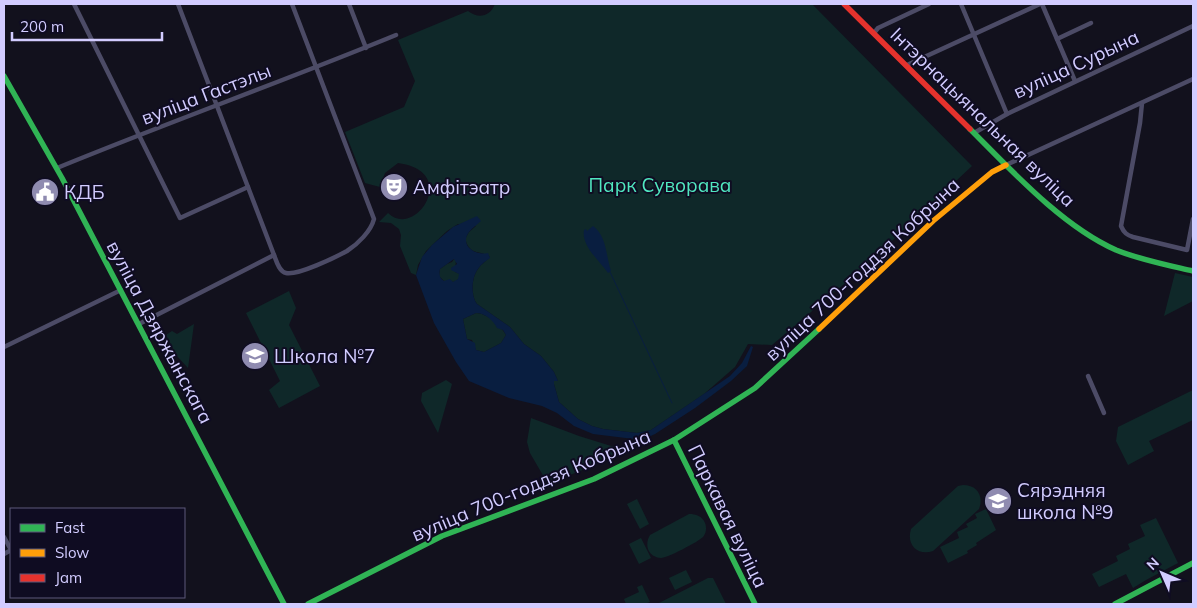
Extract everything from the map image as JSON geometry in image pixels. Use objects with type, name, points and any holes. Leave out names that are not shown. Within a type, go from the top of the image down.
[{"type":"main road","name":"Інтэрнацыянальная вуліца","points":[[844,4],[1006,165],[1062,215],[1093,237],[1134,256],[1193,271]]},
{"type":"main road","name":"вуліца Дзяржынскага","points":[[4,76],[57,168],[284,604]]},
{"type":"main road","name":"вуліца 700-годдзя Кобрына","points":[[308,604],[442,536],[594,479],[674,440],[755,388],[866,286],[933,221],[992,172],[1006,165]]},
{"type":"main road","name":"Паркавая вуліца","points":[[674,440],[755,604]]},
{"type":"main road","points":[[1115,604],[1193,563]]},
{"type":"street","points":[[74,4],[180,218],[248,187]]},
{"type":"street","points":[[178,4],[274,254],[284,273],[298,272],[348,250],[368,230],[374,219],[292,4]]},
{"type":"street","points":[[349,4],[366,48]]},
{"type":"street","points":[[874,33],[878,28],[928,4]]},
{"type":"street","points":[[961,4],[1008,114]]},
{"type":"street","points":[[907,65],[1041,4],[1075,81]]},
{"type":"street","points":[[1057,39],[1091,23]]},
{"type":"street","name":"вуліца Сурына","points":[[974,133],[1075,81],[1193,26]]},
{"type":"street","name":"вуліца Гастэлы","points":[[57,168],[317,68],[396,35]]},
{"type":"street","points":[[1006,165],[1193,79]]},
{"type":"street","points":[[1142,102],[1140,123],[1121,226],[1127,235],[1188,250],[1193,219]]},
{"type":"street","points":[[139,324],[274,254]]},
{"type":"street","points":[[4,347],[121,290]]},
{"type":"street","points":[[1088,376],[1104,413]]},
{"type":"street","points":[[4,537],[10,548]]},
{"type":"green space","name":"Парк Суворава","points":[[495,4],[812,4],[972,166],[863,268],[772,345],[748,344],[735,367],[704,394],[651,430],[637,433],[592,426],[578,419],[559,402],[554,384],[554,381],[558,381],[554,372],[541,356],[524,344],[510,327],[475,301],[473,292],[474,277],[479,267],[490,257],[473,250],[467,245],[465,239],[476,226],[458,224],[447,231],[426,251],[418,265],[416,275],[411,273],[400,246],[401,235],[399,229],[391,223],[379,222],[388,213],[399,219],[410,218],[420,211],[427,201],[430,189],[427,178],[417,169],[398,163],[385,173],[380,187],[365,183],[345,132],[404,107],[415,81],[398,40],[468,11],[480,16],[487,14]]},
{"type":"green space","points":[[454,259],[456,260],[455,272],[460,274],[460,277],[455,282],[444,281],[439,276],[440,269]]},
{"type":"green space","points":[[1175,273],[1193,277],[1193,301],[1164,316]]},
{"type":"green space","points":[[289,291],[296,308],[289,325],[320,386],[279,408],[269,390],[280,381],[246,313]]},
{"type":"green space","points":[[476,313],[485,315],[501,328],[506,335],[501,343],[484,352],[476,350],[472,340],[467,339],[463,319]]},
{"type":"green space","points":[[194,324],[188,368],[177,356],[166,335],[172,331],[177,334]]},
{"type":"green space","points":[[446,380],[452,384],[438,433],[421,401],[422,393]]},
{"type":"green space","points":[[1193,390],[1193,420],[1149,441],[1154,451],[1128,465],[1116,441],[1118,427]]},
{"type":"green space","points":[[531,418],[624,450],[624,453],[548,484],[530,453],[527,442]]},
{"type":"green space","points":[[968,485],[978,492],[981,500],[979,509],[933,551],[923,552],[914,548],[910,540],[911,529],[958,486]]},
{"type":"green space","points":[[637,499],[649,524],[640,529],[627,504]]},
{"type":"green space","points":[[986,509],[996,530],[976,543],[977,545],[967,551],[968,553],[948,563],[940,547],[959,538],[957,532],[968,527],[966,524],[977,518],[975,514]]},
{"type":"green space","points":[[689,514],[694,514],[704,521],[706,529],[703,537],[661,558],[650,553],[647,543],[650,535]]},
{"type":"green space","points":[[1156,518],[1178,563],[1133,588],[1126,574],[1099,587],[1092,574],[1118,561],[1116,556],[1130,549],[1128,544],[1145,536],[1140,525]]},
{"type":"green space","points":[[641,538],[651,558],[639,564],[629,544]]},
{"type":"green space","points":[[686,570],[692,582],[675,590],[669,578]]},
{"type":"green space","points":[[708,578],[713,578],[726,604],[657,604]]},
{"type":"green space","points":[[642,585],[650,602],[645,604],[626,604],[624,599],[639,592],[637,587]]},
{"type":"water","points":[[477,216],[481,221],[466,237],[467,246],[470,249],[483,254],[488,253],[490,258],[479,267],[474,277],[475,301],[510,327],[524,344],[541,356],[554,372],[558,381],[554,381],[554,384],[559,402],[578,419],[592,426],[637,433],[651,430],[730,376],[742,363],[751,346],[753,347],[747,366],[731,381],[695,408],[655,434],[642,440],[593,434],[574,426],[557,413],[542,406],[509,398],[469,381],[434,323],[416,275],[422,257],[432,245],[453,227]],"holes":[[[454,259],[457,264],[451,270],[459,274],[458,279],[453,282],[450,279],[444,281],[441,279],[440,269]],[[476,313],[483,314],[497,328],[503,330],[506,335],[501,343],[484,352],[476,350],[475,343],[467,339],[463,319]]]},
{"type":"water","points":[[593,226],[598,230],[604,241],[611,271],[608,273],[585,242],[584,230],[586,229],[587,231]]},
{"type":"waterway","points":[[610,272],[672,403]]},
{"type":"traffic: fast","points":[[4,76],[62,178],[284,604]]},
{"type":"traffic: fast","points":[[970,129],[1038,196],[1076,227],[1096,240],[1135,257],[1193,271]]},
{"type":"traffic: fast","points":[[308,604],[442,536],[594,479],[674,440],[755,388],[819,329]]},
{"type":"traffic: fast","points":[[674,440],[755,604]]},
{"type":"traffic: fast","points":[[1115,604],[1193,563]]},
{"type":"traffic: slow","points":[[819,329],[933,221],[992,172],[1006,165]]},
{"type":"traffic: jam","points":[[844,4],[970,129]]},
{"type":"place","name":"Амфітэатр","points":[[394,187]]},
{"type":"place","name":"КДБ","points":[[45,192]]},
{"type":"place","name":"Школа №7","points":[[255,356]]},
{"type":"place","name":"Сярэдняя школа №9","points":[[998,501]]}]
